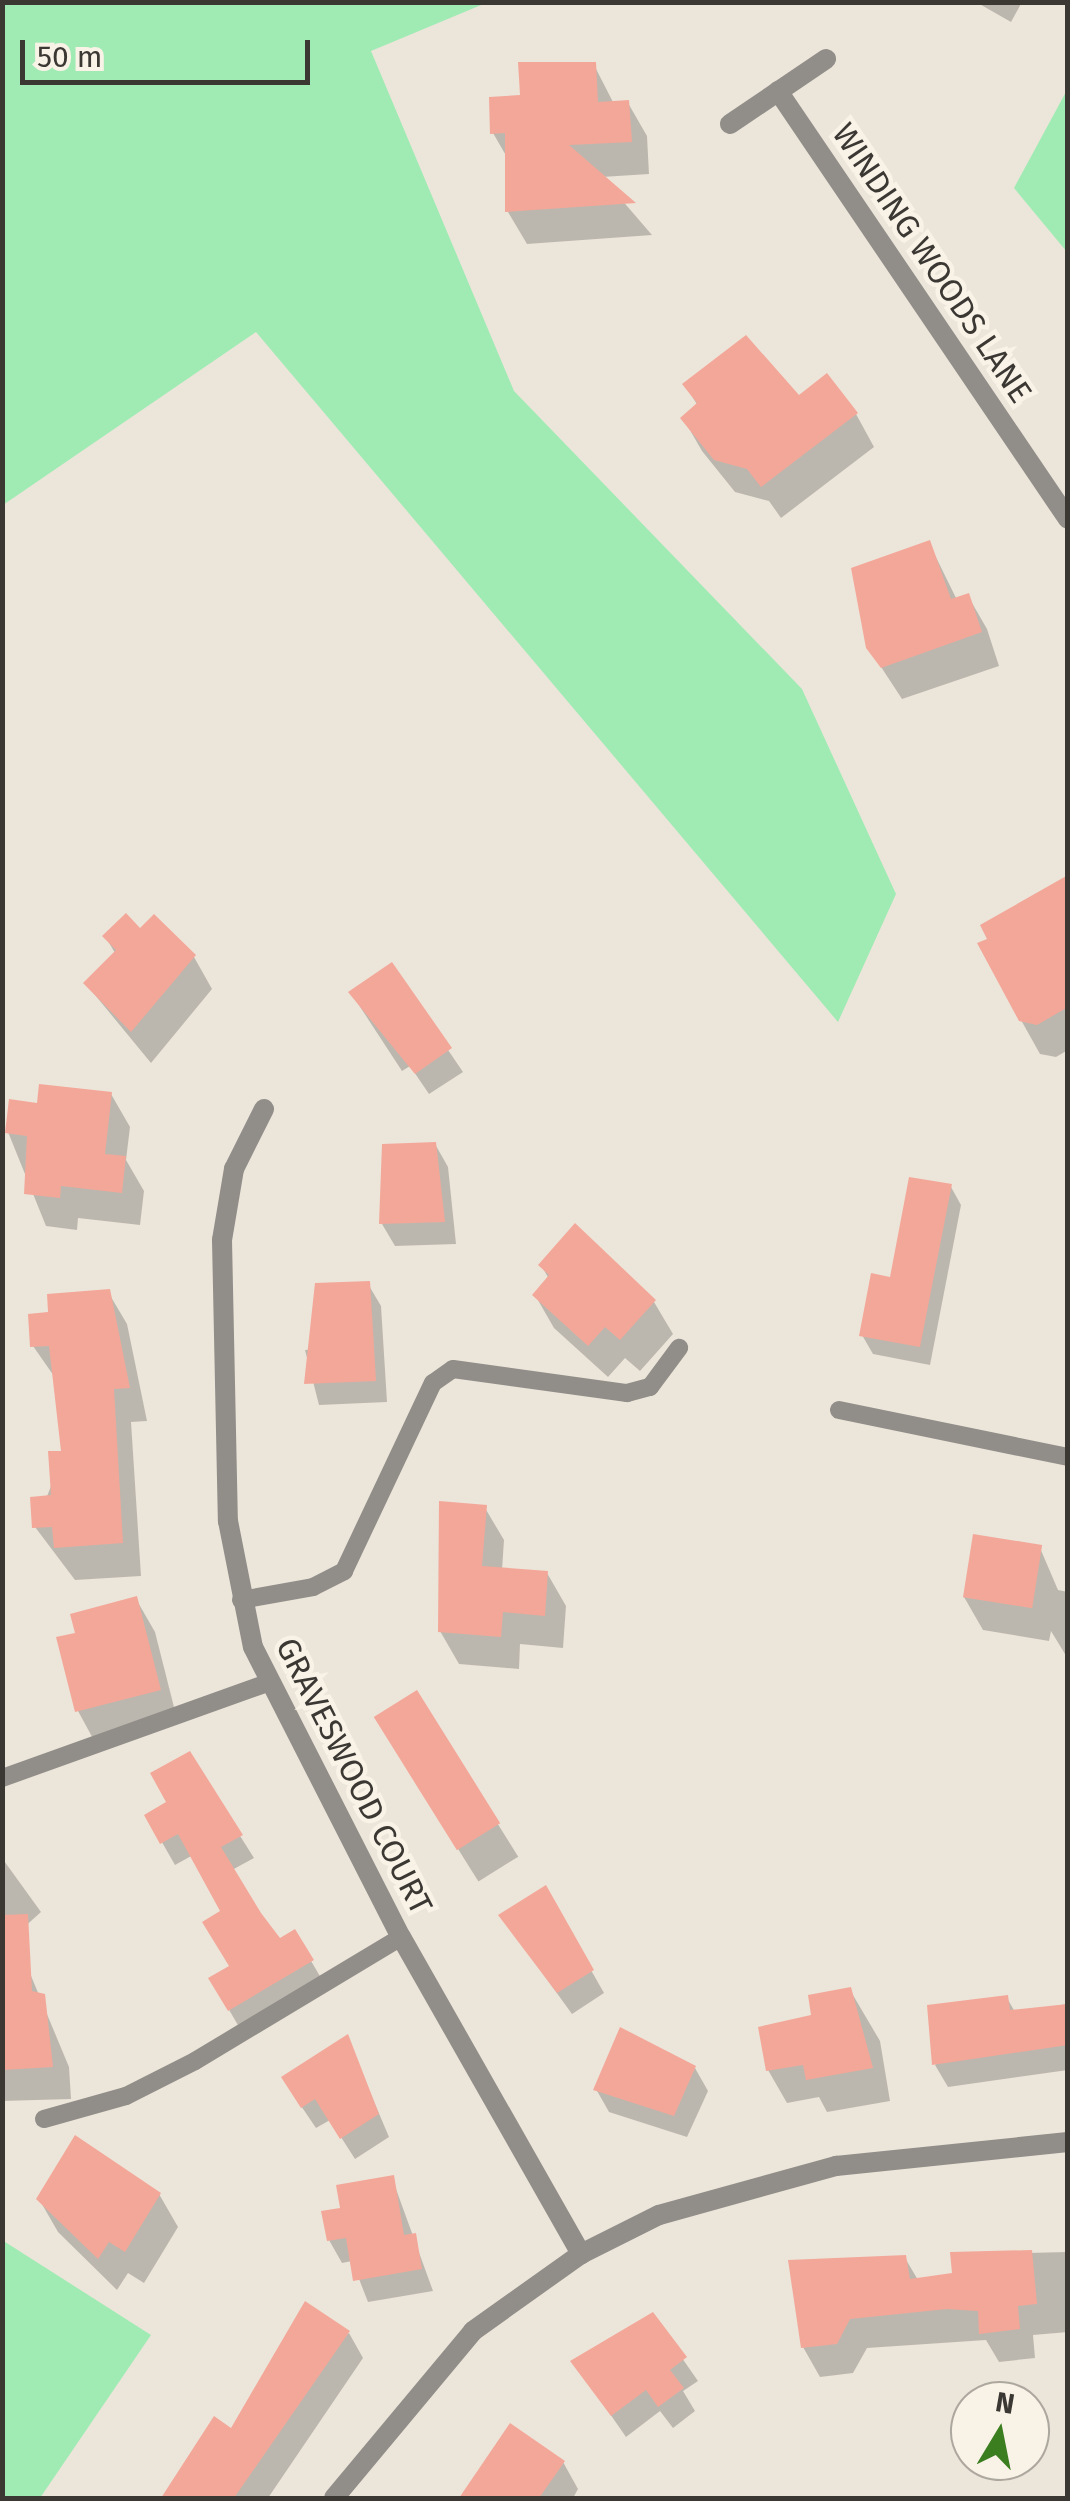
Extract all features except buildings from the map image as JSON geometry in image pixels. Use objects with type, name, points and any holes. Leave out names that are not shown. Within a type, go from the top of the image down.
[{"type":"street","points":[[730,124],[826,59]]},
{"type":"street","name":"WINDING WOODS LANE","points":[[778,91],[1068,519]]},
{"type":"street","name":"GRAVESWOOD COURT","points":[[264,1109],[234,1168],[222,1240],[219,1390],[241,1600],[267,1683],[401,1937],[582,2254]]},
{"type":"street","points":[[334,2498],[473,2331],[582,2254],[708,2196],[771,2181],[1068,2142]]},
{"type":"lane","points":[[241,1600],[313,1588],[344,1571],[433,1384],[453,1369],[628,1393],[650,1387],[679,1348]]},
{"type":"lane","points":[[839,1410],[1068,1458]]},
{"type":"lane","points":[[2,1778],[267,1683]]},
{"type":"lane","points":[[44,2119],[126,2096],[195,2061],[401,1937]]},
{"type":"green space","points":[[3,2],[486,3],[371,51],[514,391],[802,689],[896,894],[838,1022],[256,332],[3,505]]},
{"type":"green space","points":[[1067,90],[1068,252],[1014,188]]},
{"type":"green space","points":[[2,2240],[151,2335],[40,2498],[3,2498]]}]
